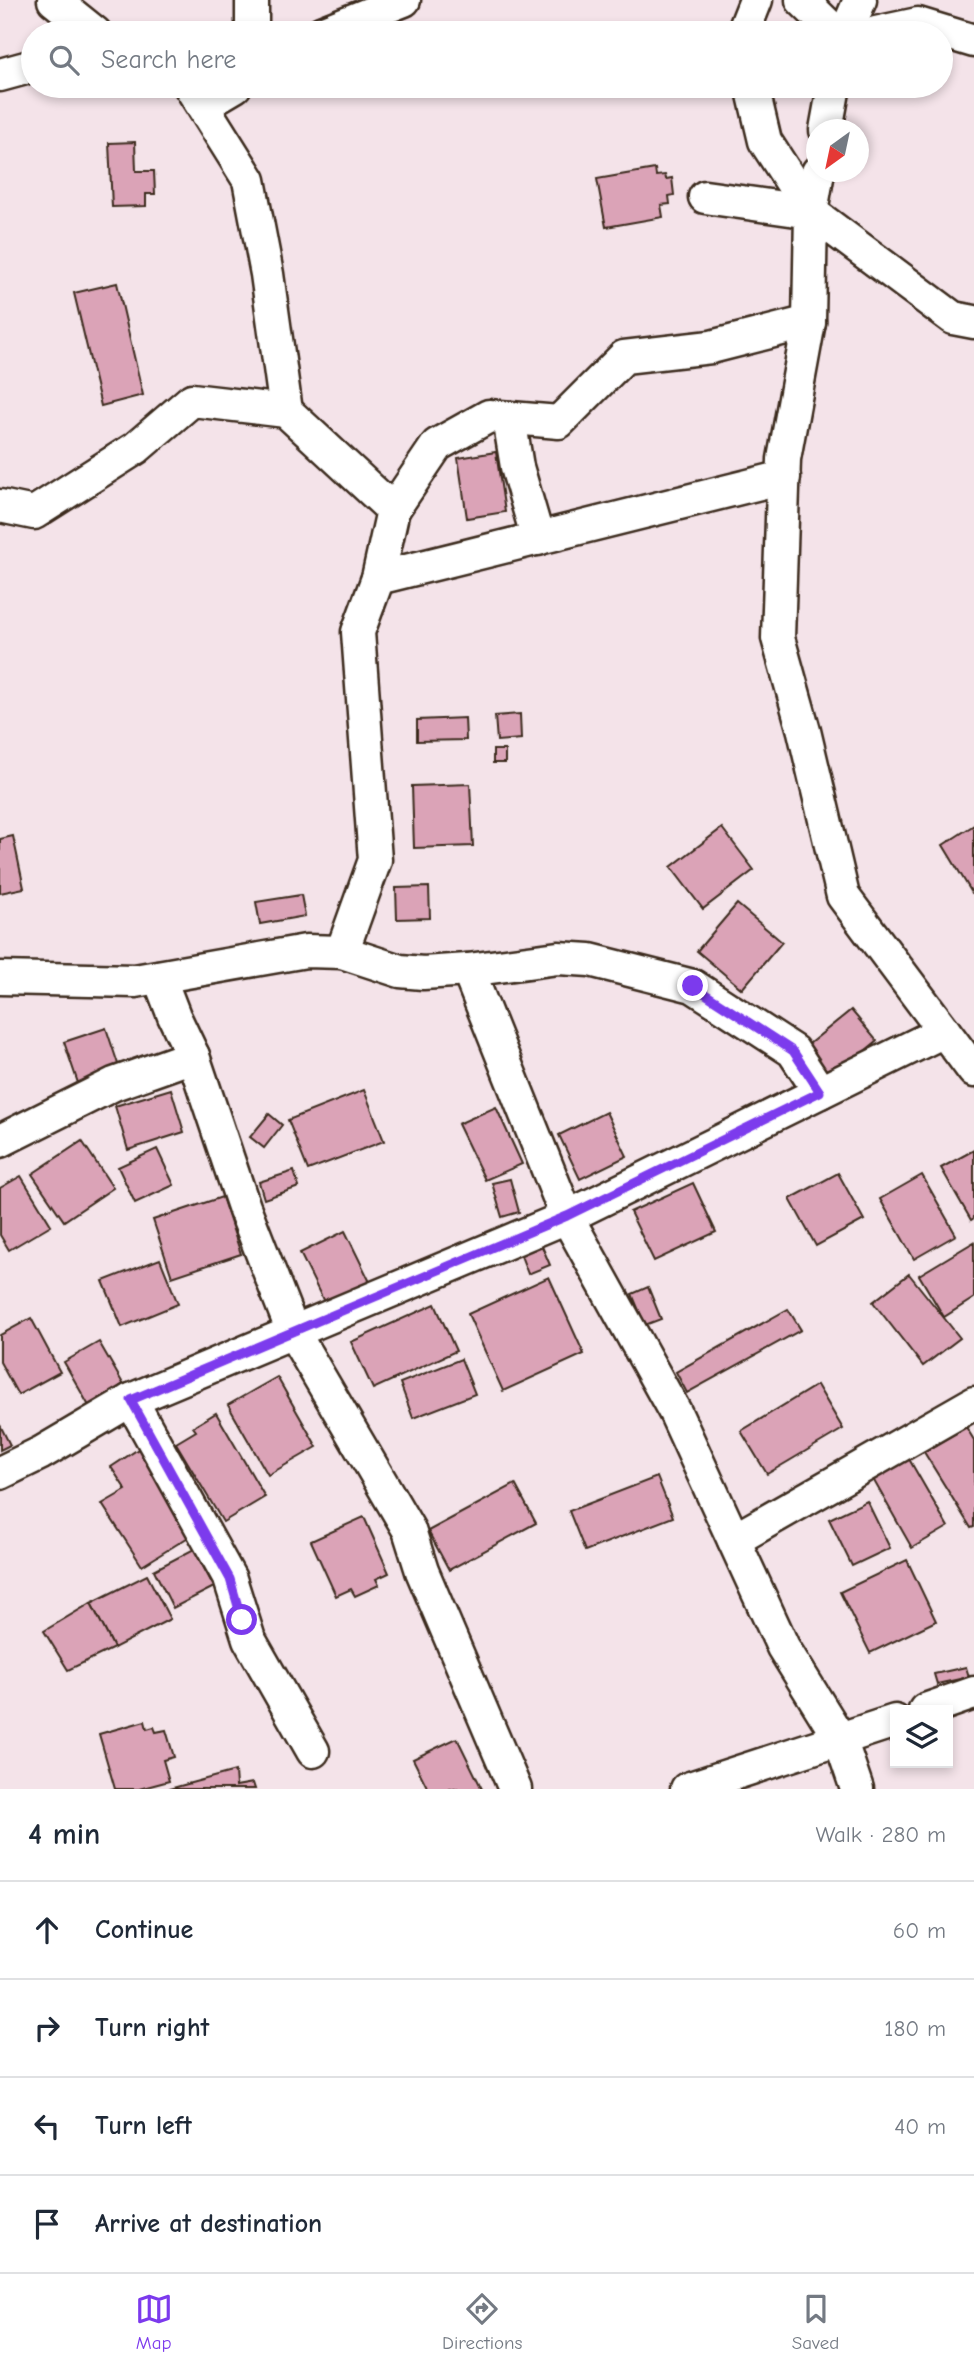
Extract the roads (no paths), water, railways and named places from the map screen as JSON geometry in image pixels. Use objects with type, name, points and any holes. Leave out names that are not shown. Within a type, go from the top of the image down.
[{"type":"street","points":[[54,0],[80,21]]},
{"type":"street","points":[[252,0],[252,21]]},
{"type":"street","points":[[351,21],[404,0]]},
{"type":"street","points":[[748,21],[756,0]]},
{"type":"street","points":[[802,0],[823,21]]},
{"type":"street","points":[[851,21],[860,0]]},
{"type":"street","points":[[953,35],[974,41]]},
{"type":"street","points":[[0,75],[21,69]]},
{"type":"street","points":[[199,98],[249,180],[267,274],[286,411]]},
{"type":"street","points":[[754,98],[765,141],[811,212],[953,318],[974,322]]},
{"type":"street","points":[[828,119],[832,98]]},
{"type":"street","points":[[816,182],[811,212],[809,322],[784,459],[778,638],[804,731],[844,896],[974,1071]]},
{"type":"street","points":[[705,197],[811,212]]},
{"type":"street","points":[[342,952],[375,860],[358,632],[379,578],[393,510],[438,445],[489,416],[559,422],[624,357],[711,346],[809,322]]},
{"type":"street","points":[[0,506],[34,513],[136,448],[192,400],[286,411],[393,510]]},
{"type":"street","points":[[509,418],[517,467],[538,539]]},
{"type":"street","points":[[379,578],[784,477]]},
{"type":"street","points":[[0,978],[135,981],[306,951],[342,952],[400,971],[423,973],[558,958],[590,960],[693,986],[793,1051],[820,1092]]},
{"type":"street","points":[[468,970],[567,1216],[676,1412],[783,1647],[841,1739],[857,1789]]},
{"type":"street","points":[[159,977],[193,1056],[244,1207],[293,1332],[409,1531],[422,1571],[515,1789]]},
{"type":"street","points":[[0,1473],[41,1453],[131,1400],[567,1216],[944,1031]]},
{"type":"street","points":[[0,1141],[114,1084],[193,1056]]},
{"type":"street","points":[[131,1400],[230,1579],[249,1639],[313,1751]]},
{"type":"street","points":[[734,1540],[974,1403]]},
{"type":"street","points":[[939,1705],[974,1693]]},
{"type":"street","points":[[687,1789],[890,1723]]}]
